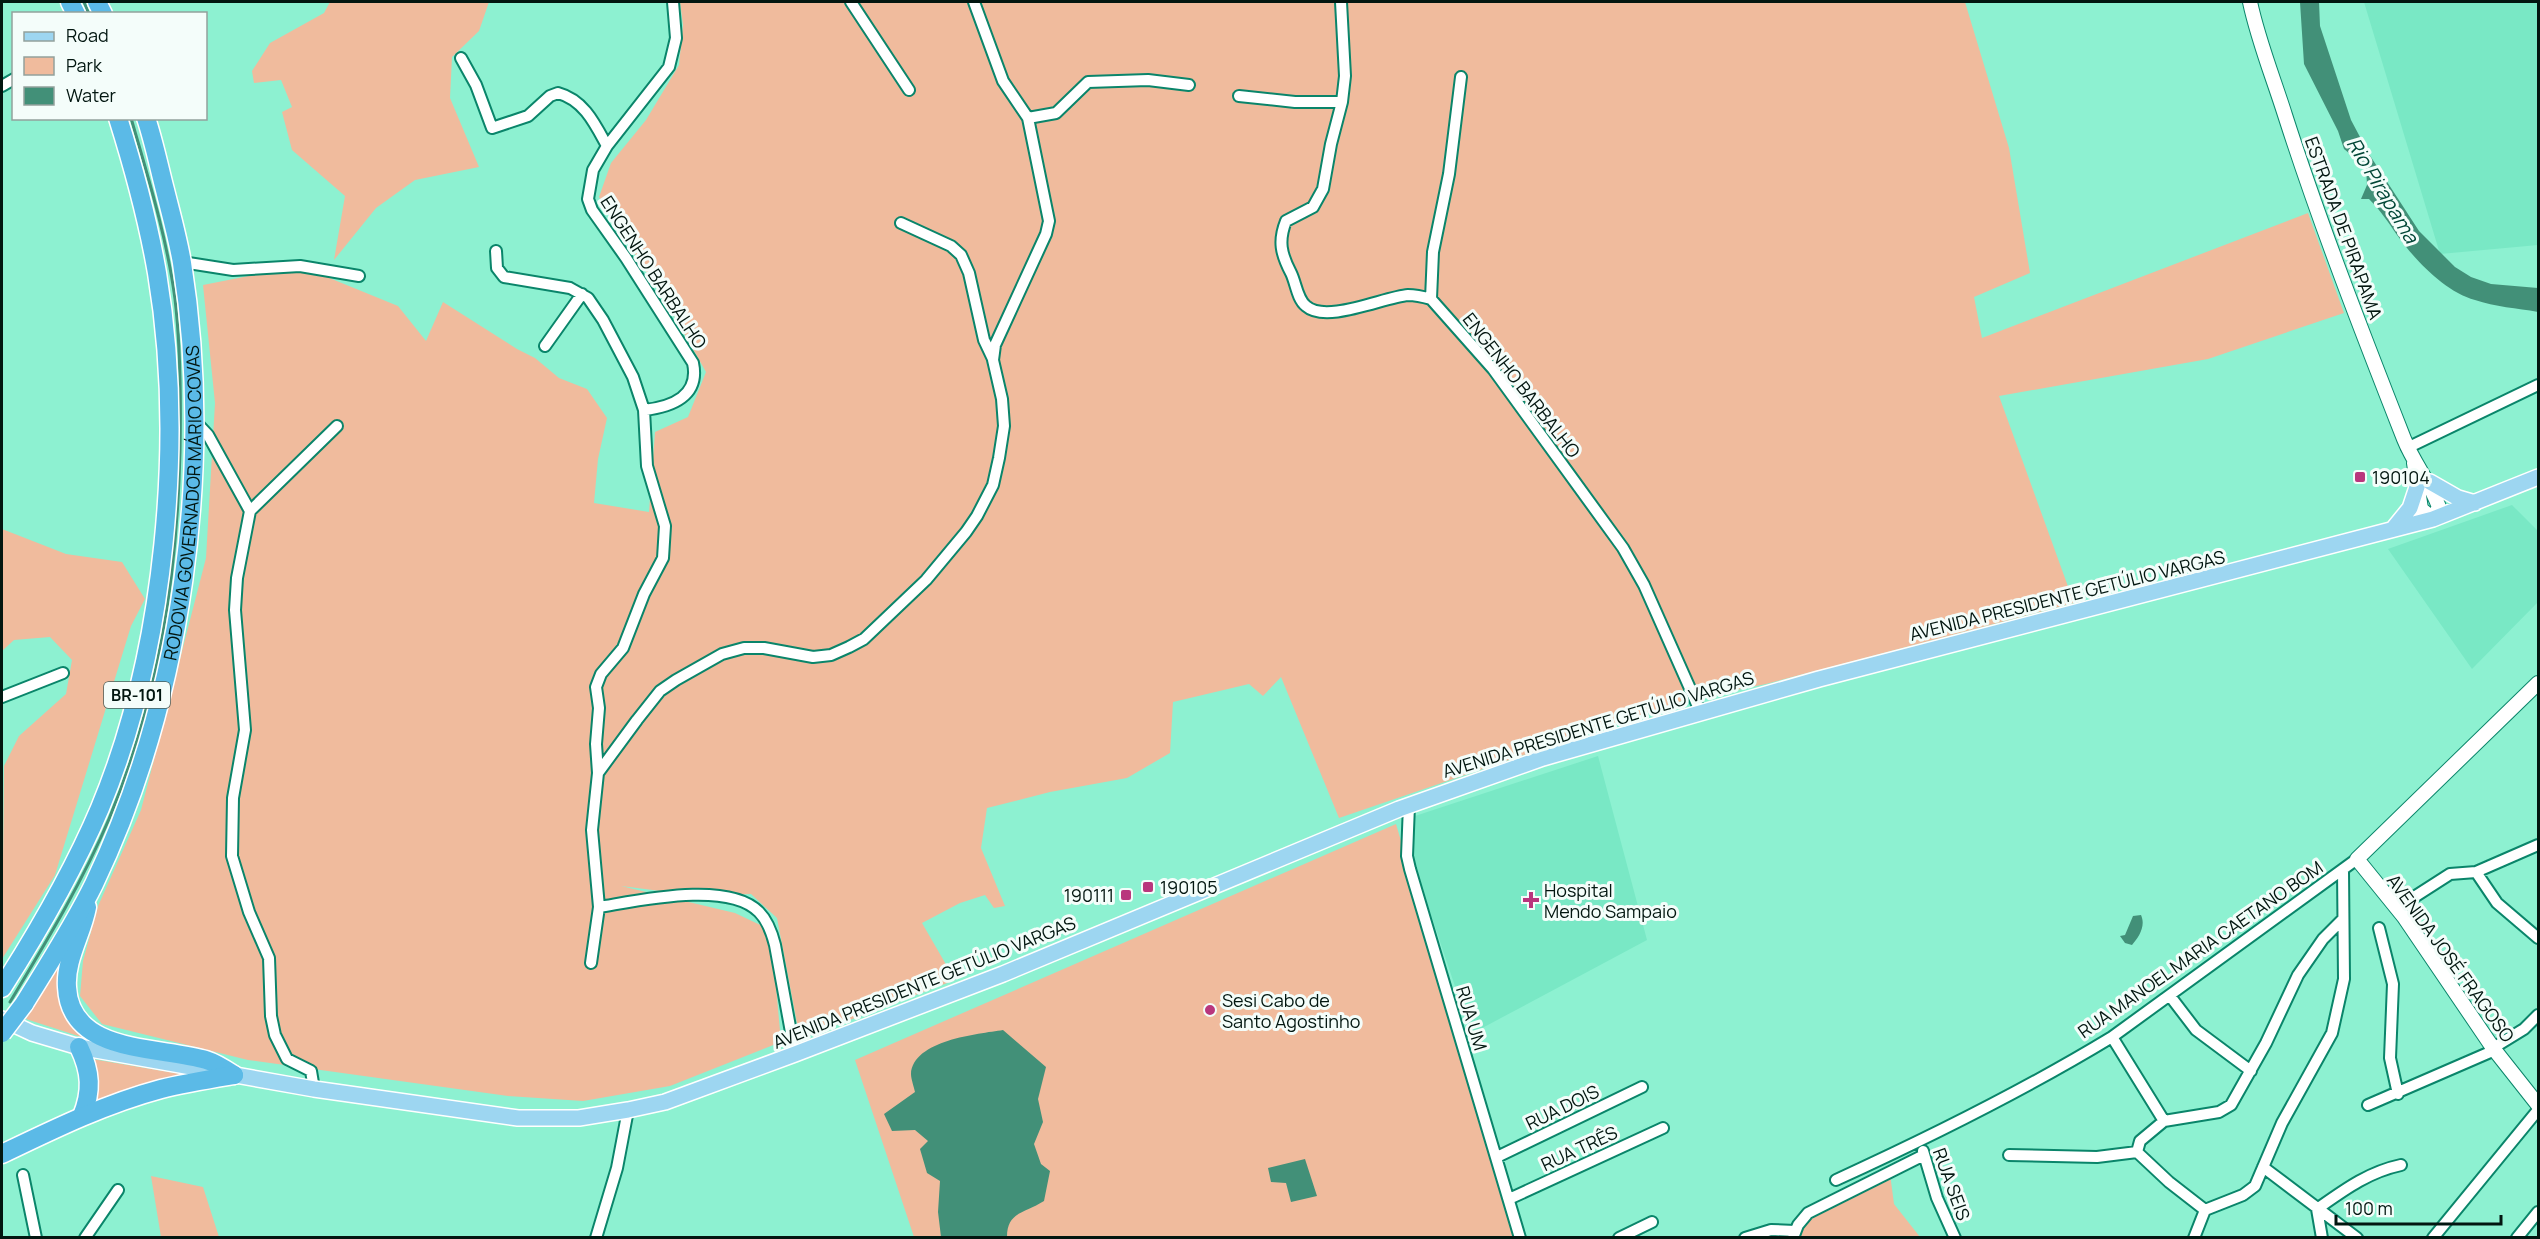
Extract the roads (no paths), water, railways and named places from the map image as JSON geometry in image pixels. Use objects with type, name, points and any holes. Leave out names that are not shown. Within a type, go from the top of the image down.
[{"type":"highway","name":"RODOVIA GOVERNADOR MÁRIO COVAS","points":[[2,988],[38,931],[75,864],[100,807],[135,707],[152,622],[159,572],[168,475],[164,323],[147,223],[119,120]]},
{"type":"highway","name":"RODOVIA GOVERNADOR MÁRIO COVAS","points":[[2,1033],[24,1004],[91,889],[130,796],[164,681],[181,589],[190,518],[194,420],[182,262],[146,120]]},
{"type":"highway","points":[[91,889],[85,920],[68,973],[68,996],[76,1015],[92,1033],[105,1040],[205,1060],[234,1075]]},
{"type":"highway","points":[[80,1047],[89,1067],[89,1092],[82,1116]]},
{"type":"highway","points":[[2,1154],[82,1116],[162,1089],[234,1075]]},
{"type":"main road","name":"ESTRADA DE PIRAPAMA","points":[[2250,2],[2300,163],[2407,448],[2423,485],[2439,507],[2433,519]]},
{"type":"main road","name":"AVENIDA PRESIDENTE GETÚLIO VARGAS","points":[[2,1020],[32,1033],[80,1047],[314,1089],[518,1118],[579,1118],[628,1110],[665,1102],[795,1054],[1003,974],[1408,806],[1544,758],[1700,711],[2433,519],[2538,477]]},
{"type":"main road","points":[[2393,529],[2410,508],[2423,485],[2475,503]]},
{"type":"main road","name":"RUA MANOEL MARIA CAETANO BOM","points":[[2357,859],[2538,683]]},
{"type":"main road","name":"AVENIDA JOSÉ FRAGOSO","points":[[2357,859],[2397,908],[2494,1049],[2538,1106]]},
{"type":"street","name":"ENGENHO BARBALHO","points":[[644,410],[657,409],[683,397],[693,386],[694,368],[688,353],[590,205],[588,194],[592,170],[607,146],[669,67],[676,38],[673,2]]},
{"type":"street","points":[[851,2],[909,90]]},
{"type":"street","points":[[974,2],[1003,81],[1028,118],[1047,206],[1048,227],[999,335],[993,360]]},
{"type":"street","points":[[1341,2],[1345,76],[1342,102],[1321,196],[1313,207],[1286,221],[1280,239],[1281,251],[1300,299],[1314,311],[1326,312],[1360,307],[1407,296],[1431,299],[1433,252],[1449,174],[1461,77]]},
{"type":"street","points":[[461,58],[476,85],[492,128],[528,116],[550,96],[561,93],[573,100],[592,118],[607,146]]},
{"type":"street","points":[[1028,118],[1056,113],[1088,82],[1148,80],[1190,85]]},
{"type":"street","points":[[1239,96],[1295,102],[1342,102]]},
{"type":"street","points":[[598,773],[660,692],[676,680],[722,654],[744,648],[764,648],[813,657],[831,655],[864,639],[926,580],[977,516],[993,485],[1004,426],[1002,399],[993,360],[984,340],[969,273],[961,255],[951,246],[902,223]]},
{"type":"street","points":[[496,251],[501,275],[512,280],[570,288],[582,294],[594,306],[612,335],[633,377],[644,410],[647,466],[665,525],[665,547],[623,648],[601,674],[596,687],[599,708],[596,744],[598,773],[592,830],[599,907],[591,963]]},
{"type":"street","points":[[182,262],[233,270],[300,266],[359,276]]},
{"type":"street","points":[[545,346],[582,294]]},
{"type":"street","name":"ENGENHO BARBALHO","points":[[1431,299],[1493,369],[1623,548],[1644,585],[1700,711]]},
{"type":"street","points":[[2407,448],[2538,385]]},
{"type":"street","points":[[194,420],[208,435],[250,511]]},
{"type":"street","points":[[314,1089],[311,1071],[287,1059],[275,1035],[271,1017],[269,958],[249,912],[232,856],[233,798],[245,730],[235,610],[237,578],[250,511],[337,426]]},
{"type":"street","points":[[2,697],[63,673]]},
{"type":"street","name":"RUA UM","points":[[1408,806],[1407,856],[1410,869],[1520,1238]]},
{"type":"street","points":[[2397,908],[2450,874],[2476,872],[2536,852]]},
{"type":"street","name":"RUA MANOEL MARIA CAETANO BOM","points":[[1836,1180],[1920,1142],[2072,1061],[2112,1037],[2357,859]]},
{"type":"street","points":[[2194,1238],[2205,1210],[2243,1195],[2255,1186],[2283,1123],[2332,1033],[2344,979],[2343,870]]},
{"type":"street","points":[[2476,872],[2497,903],[2538,938]]},
{"type":"street","points":[[599,907],[638,898],[700,896],[733,899],[759,912],[771,930],[775,945],[795,1054]]},
{"type":"street","points":[[2137,1152],[2140,1141],[2164,1121],[2223,1110],[2231,1105],[2251,1071],[2298,975],[2323,939],[2342,921]]},
{"type":"street","points":[[2379,928],[2393,984],[2390,1066],[2398,1094]]},
{"type":"street","points":[[2170,996],[2196,1030],[2251,1071]]},
{"type":"street","points":[[2368,1105],[2398,1094],[2494,1049],[2524,1029],[2538,1015]]},
{"type":"street","points":[[2112,1037],[2164,1121]]},
{"type":"street","name":"RUA DOIS","points":[[1497,1157],[1642,1087]]},
{"type":"street","points":[[596,1238],[617,1168],[628,1110]]},
{"type":"street","points":[[2433,1238],[2538,1110]]},
{"type":"street","name":"RUA TRÊS","points":[[1509,1199],[1663,1128]]},
{"type":"street","name":"RUA SEIS","points":[[1920,1142],[1937,1198],[1955,1238]]},
{"type":"street","points":[[2137,1152],[2169,1182],[2205,1210]]},
{"type":"street","points":[[2009,1155],[2097,1157],[2137,1152]]},
{"type":"street","points":[[1745,1238],[1771,1230],[1794,1234],[1808,1213],[1924,1155]]},
{"type":"street","points":[[2317,1209],[2378,1170],[2401,1166]]},
{"type":"street","points":[[2263,1167],[2357,1238]]},
{"type":"street","points":[[23,1175],[36,1238]]},
{"type":"street","points":[[85,1238],[118,1190]]},
{"type":"street","points":[[2317,1209],[2322,1238]]},
{"type":"street","points":[[2517,1238],[2538,1212]]},
{"type":"street","points":[[1618,1238],[1652,1222]]},
{"type":"water","name":"Rio Pirapama","points":[[2300,2],[2319,2],[2320,26],[2351,120],[2369,154],[2419,231],[2455,267],[2471,277],[2491,284],[2538,288],[2538,312],[2483,302],[2464,296],[2442,283],[2413,255],[2369,199],[2361,199],[2367,185],[2366,167],[2344,149],[2338,131],[2304,64]]},
{"type":"water","points":[[2141,915],[2143,923],[2139,935],[2132,945],[2125,943],[2120,936],[2125,935],[2133,916]]},
{"type":"water","points":[[1003,1030],[1046,1067],[1038,1099],[1043,1122],[1034,1144],[1041,1164],[1050,1171],[1044,1201],[1018,1214],[1010,1223],[1007,1237],[941,1237],[938,1212],[940,1181],[927,1173],[920,1149],[928,1141],[915,1130],[892,1131],[884,1114],[915,1092],[911,1074],[915,1063],[923,1053],[948,1041]]},
{"type":"water","points":[[1305,1159],[1317,1196],[1291,1202],[1286,1183],[1271,1182],[1268,1168]]},
{"type":"waterway","points":[[84,2],[88,12]]},
{"type":"waterway","points":[[10,1002],[75,889],[109,819],[126,775],[152,685],[169,593],[175,546],[180,452],[177,318],[172,276],[162,230],[132,120]]},
{"type":"place","name":"190104","points":[[2360,477]]},
{"type":"place","name":"190105","points":[[1148,887]]},
{"type":"place","name":"190111","points":[[1126,895]]},
{"type":"place","name":"Hospital Mendo Sampaio","points":[[1531,900]]},
{"type":"place","name":"Sesi Cabo de Santo Agostinho","points":[[1210,1010]]}]
